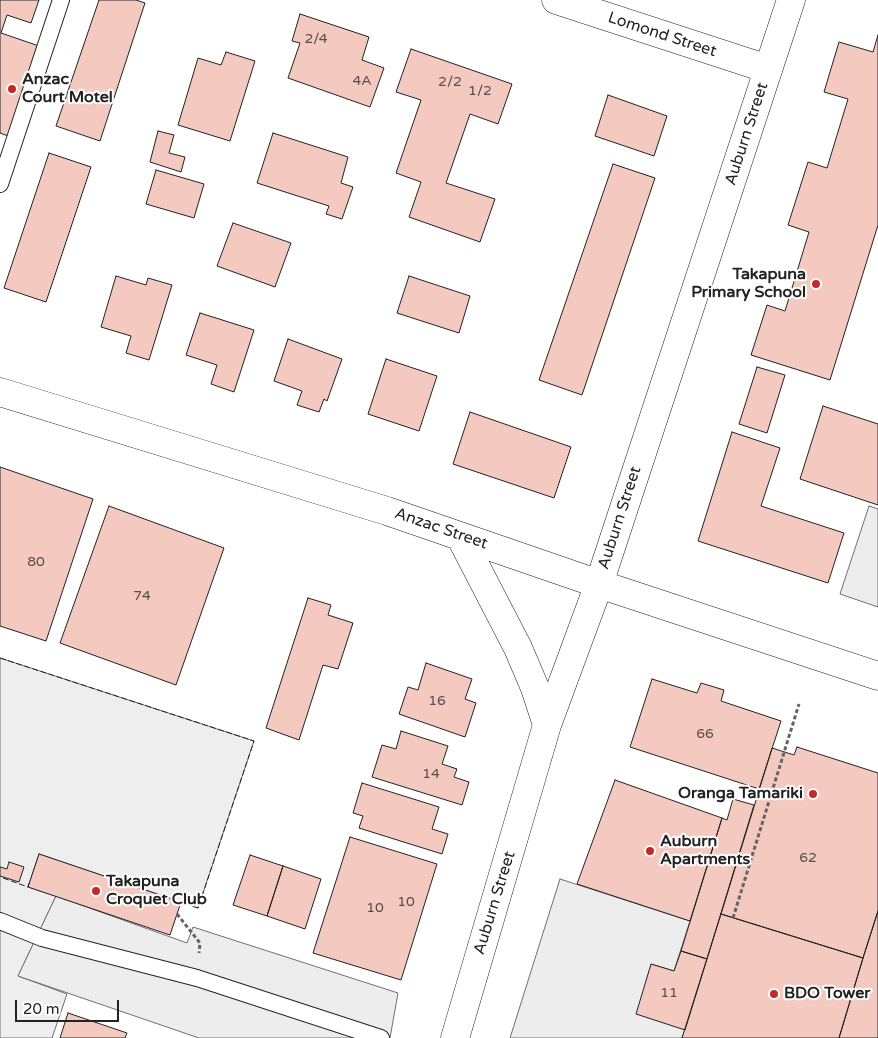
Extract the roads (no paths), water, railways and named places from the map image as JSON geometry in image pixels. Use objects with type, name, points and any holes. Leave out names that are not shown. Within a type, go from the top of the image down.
[{"type":"main road","name":"Lomond Street","points":[[556,0],[768,69]]},
{"type":"main road","name":"Auburn Street","points":[[455,1038],[548,726],[599,584],[791,0]]},
{"type":"main road","name":"Anzac Street","points":[[0,392],[378,508],[599,584],[878,676]]},
{"type":"main road","points":[[460,536],[518,648],[535,688],[548,726]]},
{"type":"lane","points":[[0,184],[60,0]]},
{"type":"lane","points":[[0,920],[42,938],[197,978],[381,1038]]},
{"type":"place","name":"Anzac Court Motel","points":[[12,89]]},
{"type":"place","name":"Takapuna Primary School","points":[[816,284]]},
{"type":"place","name":"Oranga Tamariki","points":[[813,794]]},
{"type":"place","name":"Auburn Apartments","points":[[650,851]]},
{"type":"place","name":"Takapuna Croquet Club","points":[[96,891]]},
{"type":"place","name":"BDO Tower","points":[[774,994]]}]
